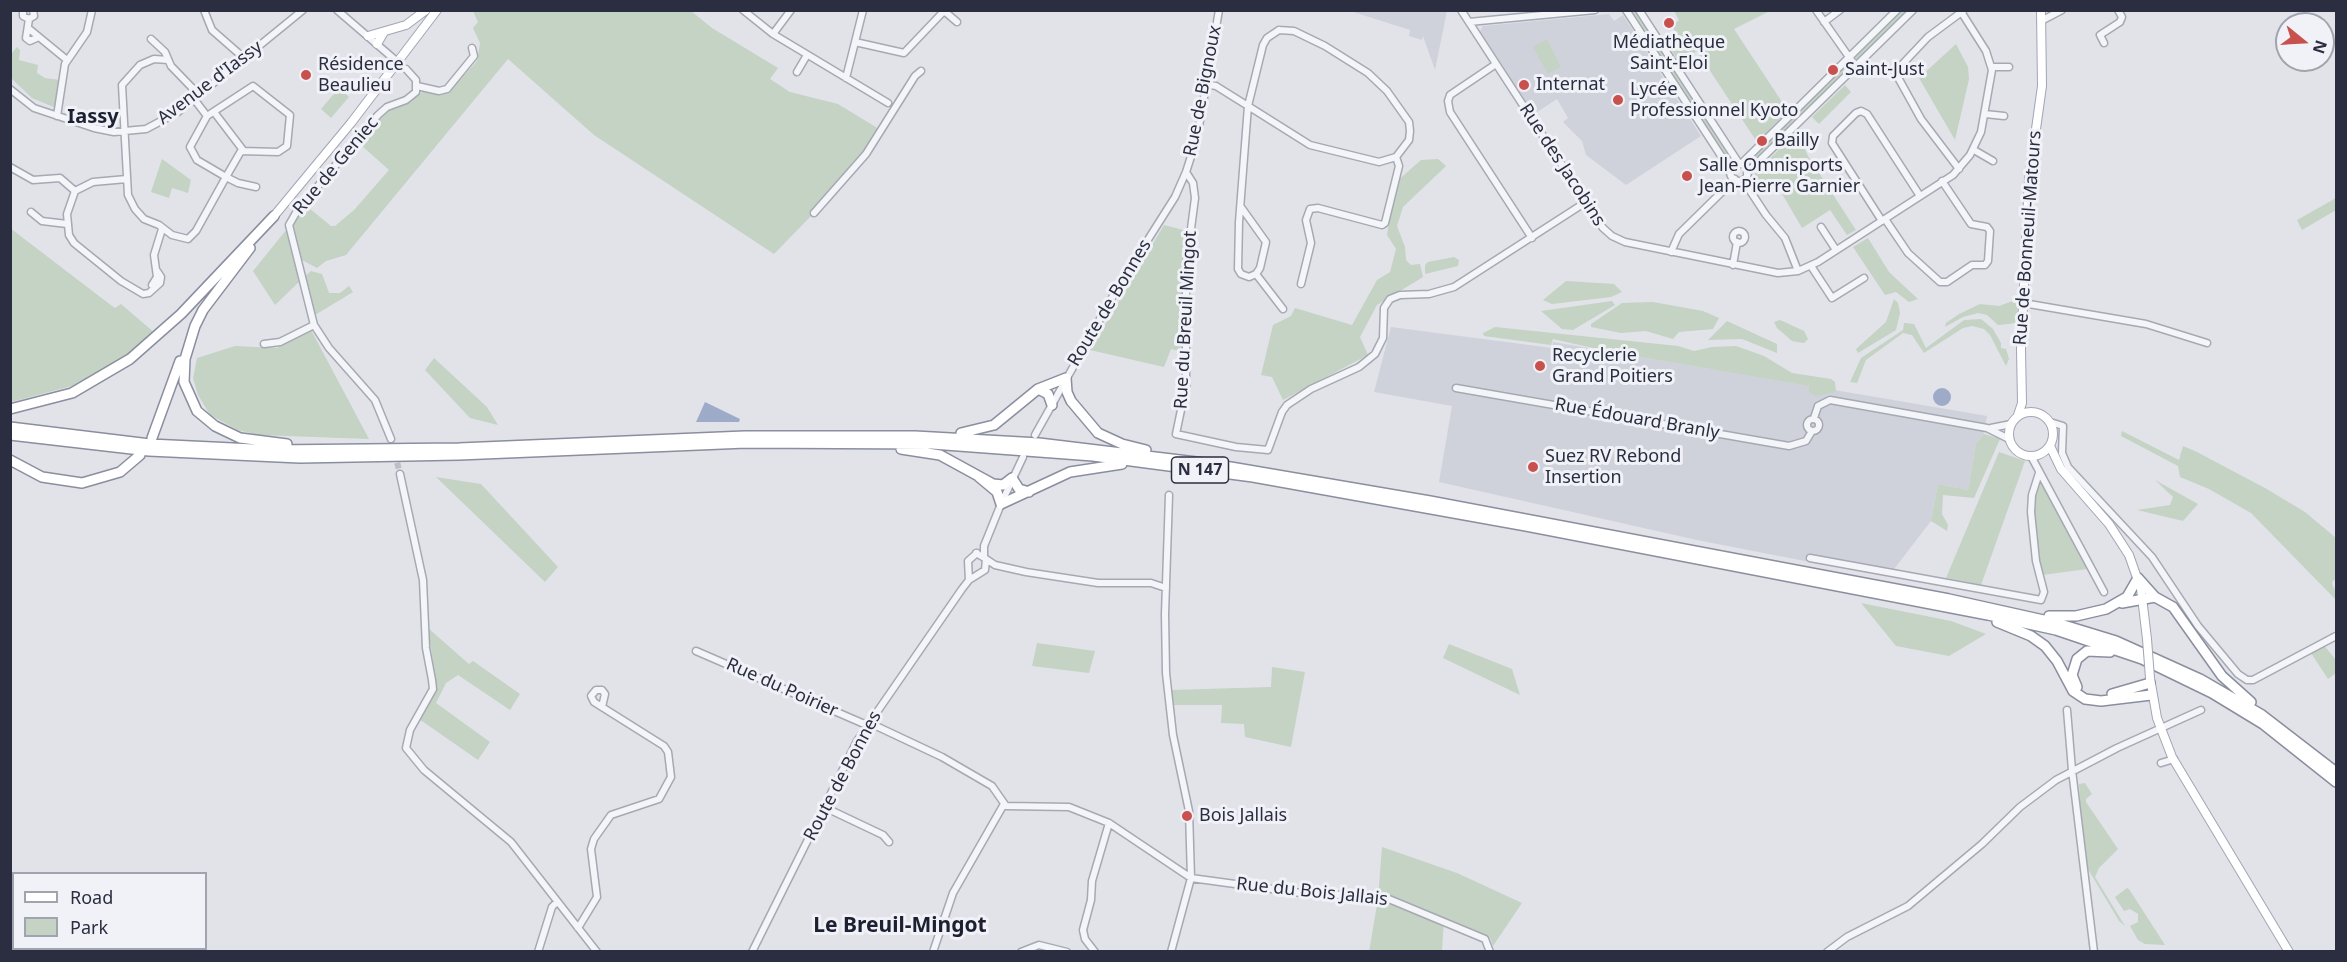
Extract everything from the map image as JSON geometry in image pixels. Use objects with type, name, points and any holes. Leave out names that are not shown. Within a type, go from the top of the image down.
[{"type":"highway","points":[[274,216],[203,310],[195,326],[183,371],[191,402],[215,426],[240,438],[279,444],[371,450]]},
{"type":"highway","points":[[10,409],[72,393],[130,359],[181,314],[274,216]]},
{"type":"highway","points":[[152,438],[199,311],[250,248]]},
{"type":"highway","points":[[915,436],[921,432],[968,433],[983,430],[1004,419],[1038,389],[1066,378],[1067,392],[1071,401],[1088,423],[1109,439],[1160,453],[1166,461]]},
{"type":"highway","points":[[1038,389],[1048,394],[1053,402],[1071,401]]},
{"type":"highway","name":"N 147","points":[[10,427],[95,439],[213,448],[371,450],[756,436],[915,436],[1039,443],[1383,492],[2011,612],[2089,632],[2145,653],[2200,679],[2262,715],[2337,772]]},
{"type":"highway","name":"N 147","points":[[10,435],[149,452],[300,458],[459,455],[756,443],[867,442],[1027,450],[1166,461],[1382,499],[2056,630],[2114,648],[2162,668],[2212,693],[2254,719],[2337,782]]},
{"type":"highway","points":[[867,442],[873,446],[940,455],[979,477],[999,485],[1012,478],[1018,489],[1030,492]]},
{"type":"highway","points":[[10,460],[42,477],[82,483],[120,472],[140,455]]},
{"type":"highway","points":[[979,477],[997,492],[1001,504],[1030,492],[1053,478],[1087,467],[1166,461]]},
{"type":"highway","points":[[2118,604],[2130,594],[2138,578],[2155,597],[2173,607],[2222,676],[2260,709],[2262,715]]},
{"type":"highway","points":[[2011,612],[2019,609],[2050,616],[2076,616],[2118,604],[2155,597]]},
{"type":"highway","points":[[1966,611],[1973,616],[1995,621],[2031,636],[2057,661],[2073,691],[2085,699],[2102,701],[2151,694]]},
{"type":"highway","points":[[2150,680],[2113,693],[2090,696],[2084,693],[2074,681],[2072,669],[2081,654],[2102,650],[2162,668]]},
{"type":"main road","points":[[368,36],[409,23],[426,10]]},
{"type":"main road","points":[[274,216],[351,123],[436,10]]},
{"type":"main road","name":"Rue de Bonneuil-Matours","points":[[2018,415],[2022,394],[2023,303],[2031,152],[2042,86],[2041,10]]},
{"type":"main road","points":[[377,44],[385,31]]},
{"type":"main road","points":[[2022,394],[2035,411],[2050,422],[2053,434],[2049,446],[2034,455]]},
{"type":"main road","points":[[2035,411],[2018,415],[2011,424],[2009,439],[2017,451],[2034,455],[2061,469]]},
{"type":"main road","points":[[2049,446],[2061,469],[2116,534],[2138,578],[2143,598],[2151,694],[2160,729],[2174,759],[2289,951]]},
{"type":"street","points":[[29,19],[34,16],[33,10]]},
{"type":"street","points":[[57,116],[67,60],[87,32],[92,10]]},
{"type":"street","points":[[204,10],[211,30],[244,58]]},
{"type":"street","name":"Avenue d'Iassy","points":[[10,89],[34,108],[94,128],[124,132],[146,129],[162,122],[197,97],[303,10]]},
{"type":"street","points":[[743,10],[773,34],[888,103]]},
{"type":"street","points":[[773,34],[791,10]]},
{"type":"street","points":[[846,78],[862,10]]},
{"type":"street","name":"Rue de Bignoux","points":[[1186,172],[1197,138],[1218,10]]},
{"type":"street","name":"Rue des Jacobins","points":[[1461,10],[1603,228],[1616,239],[1772,273],[1798,270],[1811,266],[1920,196],[1959,169],[1974,150]]},
{"type":"street","points":[[1500,10],[1500,20]]},
{"type":"street","points":[[1469,22],[1500,20],[1536,13],[1595,10]]},
{"type":"street","points":[[1626,10],[1738,182],[1743,180],[1747,173],[1913,10]]},
{"type":"street","points":[[1639,10],[1747,173]]},
{"type":"street","points":[[1816,10],[1848,59],[1856,67]]},
{"type":"street","points":[[1824,22],[1840,10]]},
{"type":"street","points":[[1729,168],[1740,163],[1897,10]]},
{"type":"street","points":[[2041,21],[2062,10]]},
{"type":"street","points":[[2104,43],[2100,35],[2120,22],[2122,16],[2118,10]]},
{"type":"street","points":[[22,11],[24,18],[29,19]]},
{"type":"street","points":[[338,11],[394,59]]},
{"type":"street","points":[[855,42],[901,54],[907,51],[943,11],[957,22]]},
{"type":"street","points":[[1959,169],[1921,119],[1895,72],[1928,36],[1961,11],[1986,51],[1992,66],[1985,114],[1974,150],[1993,161]]},
{"type":"street","points":[[29,19],[28,28],[67,60]]},
{"type":"street","points":[[1205,84],[1216,86],[1248,106],[1310,145],[1379,162],[1396,157],[1409,140],[1410,130],[1402,111],[1368,73],[1302,34],[1279,30],[1267,38],[1260,55],[1248,106],[1238,271],[1247,277],[1256,274]]},
{"type":"street","points":[[151,39],[165,52],[168,60],[197,97],[207,116]]},
{"type":"street","points":[[406,69],[415,78],[417,86],[439,91],[449,87],[474,56],[472,48]]},
{"type":"street","points":[[797,72],[807,55]]},
{"type":"street","points":[[168,60],[156,58],[146,62],[134,69],[123,81],[128,195],[135,209],[144,219],[162,229],[182,238],[192,237],[243,150]]},
{"type":"street","points":[[1496,64],[1450,95],[1448,101],[1450,112],[1532,238],[1586,202]]},
{"type":"street","points":[[1992,66],[2008,67]]},
{"type":"street","points":[[814,213],[866,154],[915,75],[921,70]]},
{"type":"street","points":[[243,150],[278,152],[285,148],[288,142],[290,115],[253,86],[207,116],[190,149],[197,160],[226,177],[240,184],[256,187]]},
{"type":"street","name":"Rue de Geniec","points":[[391,439],[375,400],[324,342],[314,325],[289,227],[290,221],[378,115],[387,107],[409,99],[416,92],[417,86]]},
{"type":"street","points":[[214,111],[243,150]]},
{"type":"street","points":[[1920,196],[1867,114],[1858,112],[1833,136],[1832,143],[1883,220],[1908,253],[1942,283],[1972,265],[1985,265],[1989,257],[1990,231],[1987,227],[1971,224],[1942,181]]},
{"type":"street","points":[[1985,114],[2004,116]]},
{"type":"street","points":[[1301,284],[1311,243],[1306,220],[1310,210],[1318,208],[1382,225],[1385,223],[1399,166],[1396,157]]},
{"type":"street","points":[[10,167],[33,180],[60,178],[75,191]]},
{"type":"street","name":"Rue du Breuil Mingot","points":[[1186,172],[1192,183],[1195,198],[1186,267],[1186,386],[1176,434],[1236,447],[1268,450],[1287,405],[1311,389],[1359,368],[1375,354],[1383,338],[1384,308],[1390,299],[1406,294],[1439,292],[1466,280],[1532,238]]},
{"type":"street","name":"Route de Bonnes","points":[[1035,435],[1118,287],[1175,197],[1186,172]]},
{"type":"street","points":[[127,179],[93,182],[75,191],[70,199],[67,224],[74,243],[129,288],[144,294],[156,282],[157,271],[154,255],[162,229]]},
{"type":"street","points":[[1671,252],[1679,234],[1735,179]]},
{"type":"street","points":[[1743,180],[1766,215],[1785,238],[1798,270]]},
{"type":"street","points":[[1241,207],[1266,240],[1256,274]]},
{"type":"street","points":[[31,212],[42,221],[67,224]]},
{"type":"street","points":[[1821,227],[1836,250]]},
{"type":"street","points":[[1733,265],[1737,242]]},
{"type":"street","points":[[1811,266],[1832,298],[1864,278]]},
{"type":"street","points":[[1256,274],[1283,309]]},
{"type":"street","points":[[2023,303],[2145,324],[2207,343]]},
{"type":"street","points":[[264,344],[280,342],[314,325]]},
{"type":"street","name":"Rue Édouard Branly","points":[[1456,388],[1789,446],[1806,441],[1812,431],[1807,424],[1814,418],[1818,406],[1830,400],[1987,428]]},
{"type":"street","points":[[2050,422],[2063,426],[2062,453],[2067,467],[2152,557],[2198,626],[2238,674],[2247,680],[2253,680],[2337,636]]},
{"type":"street","points":[[1987,428],[2011,424]]},
{"type":"street","points":[[1987,428],[2009,439]]},
{"type":"street","points":[[2034,455],[2039,473],[2104,592]]},
{"type":"street","points":[[969,580],[968,561],[984,546],[1023,457]]},
{"type":"street","points":[[1810,558],[2041,600],[2044,592],[2036,561],[2031,512],[2032,495],[2039,473]]},
{"type":"street","points":[[400,474],[423,580],[426,648],[433,690],[410,730],[406,748],[413,759],[511,842],[597,951]]},
{"type":"street","points":[[1169,495],[1166,673],[1173,735],[1189,810],[1191,878],[1171,951]]},
{"type":"street","points":[[984,546],[987,567]]},
{"type":"street","points":[[976,554],[985,557],[995,565]]},
{"type":"street","points":[[968,568],[978,574],[987,567],[995,565],[1098,583],[1150,583],[1166,588]]},
{"type":"street","name":"Route de Bonnes","points":[[752,951],[868,724],[969,580],[978,574]]},
{"type":"street","name":"Rue du Poirier","points":[[696,651],[942,758],[992,786],[1004,804]]},
{"type":"street","points":[[578,928],[597,897],[591,846],[599,830],[611,815],[659,799],[671,777],[668,752],[664,746],[602,707]]},
{"type":"street","points":[[1827,951],[1847,936],[1908,906],[1983,844],[2020,807],[2072,770],[2201,710]]},
{"type":"street","points":[[2067,711],[2094,951]]},
{"type":"street","points":[[2161,763],[2174,759]]},
{"type":"street","points":[[933,951],[953,892],[1004,804],[1009,807],[1069,807],[1109,823],[1191,878]]},
{"type":"street","points":[[824,807],[883,835],[889,842]]},
{"type":"street","points":[[1095,951],[1085,939],[1083,930],[1091,900],[1092,880],[1109,823]]},
{"type":"street","name":"Rue du Bois Jallais","points":[[1191,878],[1301,893],[1384,897],[1485,939],[1490,951]]},
{"type":"street","points":[[538,951],[552,907],[557,902]]},
{"type":"street","points":[[1021,951],[1039,945],[1066,951]]},
{"type":"shaded area","points":[[1350,11],[1447,11],[1435,70],[1423,36],[1422,40],[1409,36],[1410,30]]},
{"type":"shaded area","name":"Lycée Professionnel Kyoto","points":[[1609,14],[1614,21],[1623,15],[1701,136],[1626,185],[1586,155],[1582,141],[1563,122],[1568,118],[1557,99],[1534,114],[1480,31],[1483,26]]},
{"type":"shaded area","points":[[1391,327],[1552,348],[1553,342],[1987,416],[1984,434],[1976,444],[1968,490],[1938,484],[1931,521],[1891,573],[1820,564],[1697,540],[1439,482],[1452,406],[1374,392]]},
{"type":"green space","points":[[473,11],[691,11],[712,28],[778,68],[770,79],[790,92],[838,104],[879,129],[856,162],[811,216],[774,254],[594,135],[508,59],[346,255],[326,261],[317,268],[302,260],[298,262],[301,280],[275,305],[253,271],[295,219],[309,208],[331,226],[335,226],[354,210],[389,170],[361,145],[387,111],[411,101],[422,92],[449,92],[477,61],[480,43],[473,28],[478,22]]},
{"type":"green space","points":[[1637,11],[1732,156],[1726,160],[1630,13]]},
{"type":"green space","points":[[1674,11],[1770,11],[1734,29],[1788,111],[1757,142],[1697,51],[1679,62],[1665,40],[1675,31],[1672,26],[1679,20]]},
{"type":"green space","points":[[1900,11],[1910,11],[1859,61],[1854,56]]},
{"type":"green space","points":[[1547,39],[1561,67],[1548,74],[1533,47]]},
{"type":"green space","points":[[1956,44],[1968,67],[1969,79],[1955,140],[1919,78]]},
{"type":"green space","points":[[17,47],[20,50],[19,60],[38,65],[37,73],[45,78],[60,80],[56,108],[32,98],[11,78],[11,54]]},
{"type":"green space","points":[[1843,67],[1848,72],[1754,165],[1750,159]]},
{"type":"green space","points":[[1845,85],[1851,92],[1819,124],[1812,117]]},
{"type":"green space","points":[[339,88],[349,97],[331,118],[321,109]]},
{"type":"green space","points":[[1797,132],[1808,156],[1856,230],[1847,235],[1830,210],[1802,228],[1774,180],[1756,191],[1751,183],[1756,179],[1755,173]]},
{"type":"green space","points":[[162,159],[191,180],[188,193],[172,188],[169,198],[151,192]]},
{"type":"green space","points":[[1438,159],[1446,166],[1403,207],[1397,226],[1405,247],[1406,260],[1411,265],[1420,264],[1423,277],[1377,305],[1360,337],[1368,355],[1283,400],[1272,377],[1261,375],[1273,325],[1291,316],[1295,308],[1352,325],[1377,280],[1390,272],[1396,249],[1387,235],[1395,183],[1421,160]]},
{"type":"green space","points":[[2336,198],[2336,210],[2302,230],[2297,220]]},
{"type":"green space","points":[[1164,225],[1187,231],[1183,352],[1171,349],[1164,367],[1090,350]]},
{"type":"green space","points":[[10,228],[112,306],[115,308],[121,304],[156,334],[106,369],[72,386],[11,402]]},
{"type":"green space","points":[[1868,238],[1889,272],[1918,299],[1909,302],[1896,292],[1885,295],[1853,247]]},
{"type":"green space","points":[[1454,257],[1459,260],[1458,266],[1425,274],[1425,265],[1428,262]]},
{"type":"green space","points":[[311,271],[322,274],[329,293],[340,293],[349,286],[353,292],[315,315],[304,277]]},
{"type":"green space","points":[[1566,281],[1614,284],[1622,292],[1611,297],[1552,304],[1543,300]]},
{"type":"green space","points":[[1894,299],[1898,303],[1900,313],[1896,330],[1858,353],[1856,349],[1886,322]]},
{"type":"green space","points":[[2018,299],[2017,323],[1998,325],[1987,315],[1978,313],[1963,317],[1945,327],[1946,323],[1959,314],[1980,304],[1999,306]]},
{"type":"green space","points":[[1612,301],[1615,305],[1573,330],[1562,329],[1541,311]]},
{"type":"green space","points":[[1653,302],[1703,311],[1719,318],[1713,329],[1679,332],[1673,339],[1646,331],[1621,333],[1591,327],[1591,324],[1622,303]]},
{"type":"green space","points":[[1981,319],[1993,329],[2001,343],[2001,348],[2006,349],[2009,359],[2006,366],[1990,335],[1984,329],[1972,326],[1963,328],[1924,353],[1912,335],[1903,333],[1866,360],[1857,383],[1850,382],[1861,358],[1903,330],[1904,323],[1914,324],[1926,348],[1964,320]]},
{"type":"green space","points":[[1780,320],[1804,331],[1808,339],[1804,343],[1792,341],[1777,328],[1774,322]]},
{"type":"green space","points":[[1727,321],[1777,344],[1777,353],[1742,339],[1708,340]]},
{"type":"green space","points":[[1495,327],[1678,346],[1694,351],[1712,347],[1736,346],[1764,356],[1792,373],[1831,379],[1835,382],[1836,392],[1816,396],[1809,392],[1809,386],[1606,351],[1553,339],[1551,345],[1484,336],[1483,333]]},
{"type":"green space","points":[[311,330],[369,439],[258,435],[238,430],[210,415],[198,395],[193,378],[197,358],[235,346],[277,348]]},
{"type":"green space","points":[[434,358],[487,407],[498,425],[470,418],[425,370]]},
{"type":"green space","points":[[2122,431],[2179,460],[2183,446],[2197,452],[2305,512],[2336,538],[2336,581],[2333,580],[2332,584],[2336,592],[2336,600],[2251,513],[2209,489],[2180,477],[2178,466],[2121,436]]},
{"type":"green space","points":[[1984,434],[2000,439],[1974,498],[1943,495],[1942,514],[1948,525],[1947,531],[1931,521],[1938,484],[1968,490],[1976,444]]},
{"type":"green space","points":[[1999,452],[2025,461],[1981,585],[1946,578]]},
{"type":"green space","points":[[436,477],[481,484],[558,567],[545,582]]},
{"type":"green space","points":[[2155,480],[2198,504],[2183,521],[2137,510],[2170,505],[2173,497]]},
{"type":"green space","points":[[2041,481],[2087,569],[2042,575],[2033,506],[2034,495]]},
{"type":"green space","points":[[1861,603],[1951,621],[1986,634],[1949,656],[1896,646]]},
{"type":"green space","points":[[428,628],[469,664],[473,661],[520,694],[510,710],[458,675],[446,683],[436,703],[490,742],[478,760],[419,719],[437,690]]},
{"type":"green space","points":[[1037,643],[1095,651],[1089,673],[1032,666]]},
{"type":"green space","points":[[1449,644],[1512,669],[1520,695],[1443,658]]},
{"type":"green space","points":[[2323,644],[2336,660],[2336,673],[2328,679],[2309,650]]},
{"type":"green space","points":[[1272,667],[1305,672],[1291,747],[1245,737],[1244,724],[1221,723],[1222,705],[1174,705],[1171,690],[1271,687]]},
{"type":"green space","points":[[2085,783],[2092,794],[2086,802],[2118,849],[2099,868],[2095,877],[2125,926],[2119,921],[2088,869],[2081,820],[2079,784]]},
{"type":"green space","points":[[1382,847],[1457,873],[1522,903],[1493,946],[1490,938],[1444,918],[1442,951],[1369,952],[1378,899]]},
{"type":"green space","points":[[2127,888],[2165,945],[2145,944],[2138,940],[2130,926],[2138,922],[2138,914],[2130,909],[2124,911],[2115,897]]},
{"type":"water","points":[[1942,388],[1948,391],[1951,397],[1948,403],[1942,406],[1936,403],[1933,397],[1936,391]]},
{"type":"water","points":[[705,402],[740,419],[739,422],[696,422]]},
{"type":"tunnel","points":[[395,454],[400,474]]},
{"type":"place","name":"Médiathèque Saint-Eloi","points":[[1669,23]]},
{"type":"place","name":"Saint-Just","points":[[1833,70]]},
{"type":"place","name":"Résidence Beaulieu","points":[[306,75]]},
{"type":"place","name":"Internat","points":[[1524,85]]},
{"type":"place","name":"Lycée Professionnel Kyoto","points":[[1618,100]]},
{"type":"place","name":"Bailly","points":[[1762,141]]},
{"type":"place","name":"Salle Omnisports Jean-Pierre Garnier","points":[[1687,176]]},
{"type":"place","name":"Recyclerie Grand Poitiers","points":[[1540,366]]},
{"type":"place","name":"Suez RV Rebond Insertion","points":[[1533,467]]},
{"type":"place","name":"Bois Jallais","points":[[1187,816]]},
{"type":"district","name":"Iassy","points":[[93,117]]},
{"type":"district","name":"Le Breuil-Mingot","points":[[900,926]]}]
